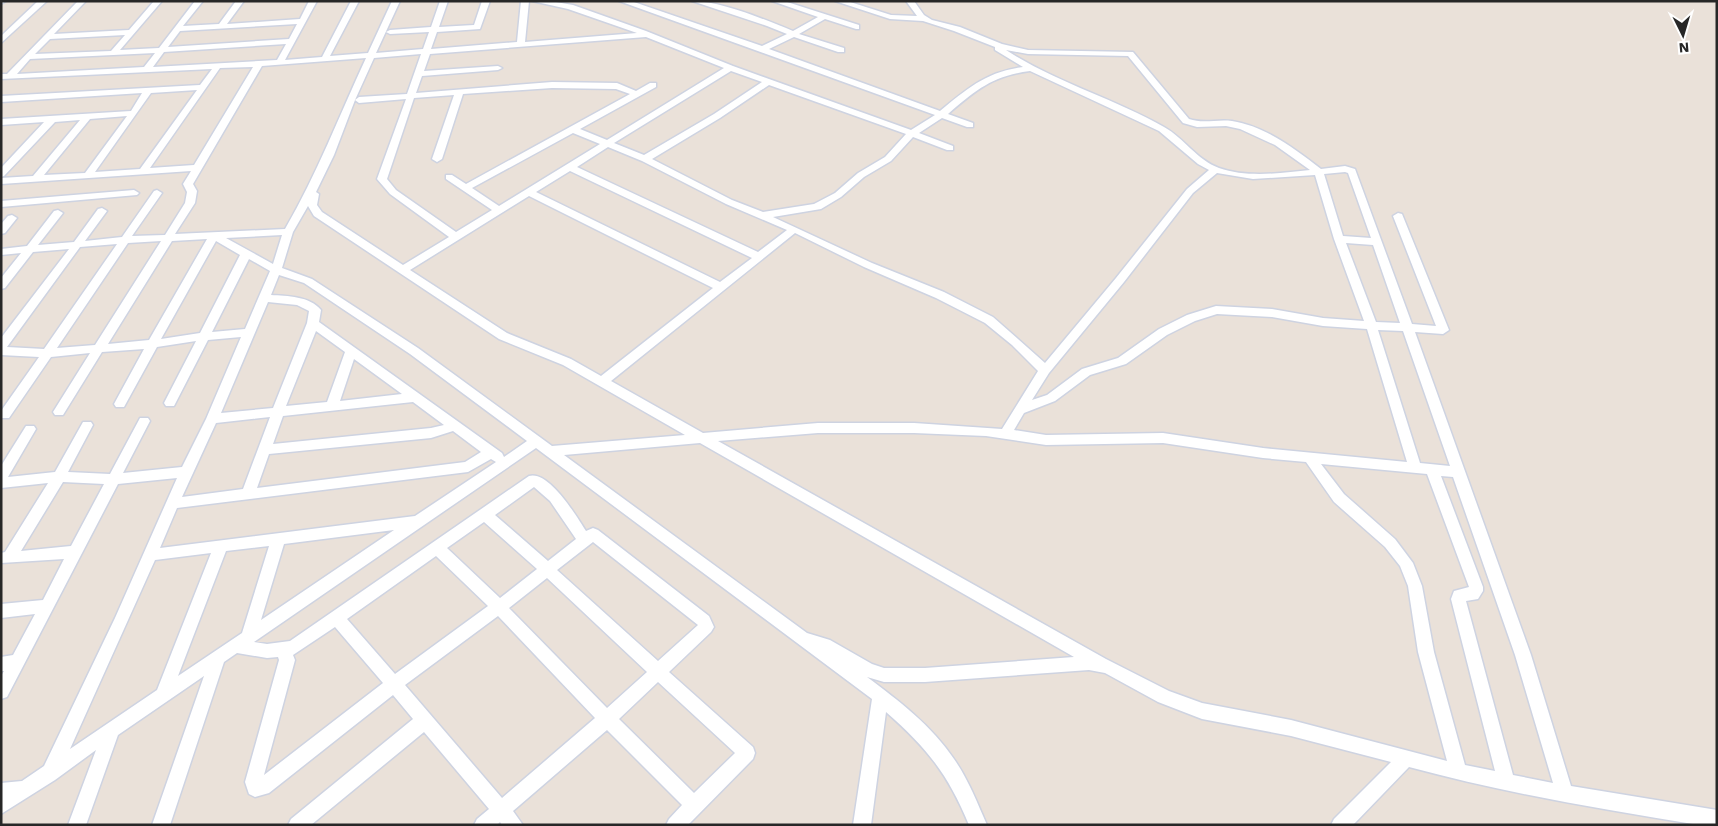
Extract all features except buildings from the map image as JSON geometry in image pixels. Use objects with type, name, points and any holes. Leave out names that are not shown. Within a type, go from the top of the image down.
[{"type":"street","points":[[1,41],[43,1]]},
{"type":"street","points":[[1,85],[82,1]]},
{"type":"street","points":[[113,53],[158,1]]},
{"type":"street","points":[[146,70],[199,1]]},
{"type":"street","points":[[222,25],[240,1]]},
{"type":"street","points":[[280,62],[313,1]]},
{"type":"street","points":[[325,58],[355,1]]},
{"type":"street","points":[[312,194],[321,190],[359,100],[396,1]]},
{"type":"street","points":[[49,774],[174,503],[186,472],[212,419],[276,270],[288,232],[312,194],[403,1]]},
{"type":"street","points":[[444,1],[382,175],[382,182],[456,237]]},
{"type":"street","points":[[390,32],[477,27],[486,1]]},
{"type":"street","points":[[521,44],[525,1]]},
{"type":"street","points":[[536,1],[570,7],[730,68],[950,148]]},
{"type":"street","points":[[623,1],[762,48],[970,125]]},
{"type":"street","points":[[696,1],[770,24],[841,50]]},
{"type":"street","points":[[778,1],[856,27]]},
{"type":"street","points":[[839,1],[890,17],[923,19],[955,28],[1000,46],[1028,52],[1130,54],[1186,121],[1199,125],[1227,124],[1238,126],[1277,143],[1319,172],[1339,239],[1371,324],[1415,468]]},
{"type":"street","points":[[910,1],[923,19]]},
{"type":"street","points":[[762,48],[824,17]]},
{"type":"street","points":[[178,28],[301,22]]},
{"type":"street","points":[[48,36],[131,32]]},
{"type":"street","points":[[1,77],[217,67],[647,35]]},
{"type":"street","points":[[988,40],[1021,65],[1163,129],[1204,164],[1215,170],[1244,174],[1319,172],[1345,169],[1352,171],[1523,655],[1565,794]]},
{"type":"street","points":[[28,57],[292,41]]},
{"type":"street","points":[[59,412],[190,203],[192,191],[188,184],[259,64]]},
{"type":"street","points":[[142,172],[217,67]]},
{"type":"street","points":[[418,74],[498,68]]},
{"type":"street","points":[[402,270],[730,68]]},
{"type":"street","points":[[763,216],[818,207],[824,204],[838,195],[861,175],[888,159],[912,133],[941,115],[974,87],[1006,72],[1030,69]]},
{"type":"street","points":[[645,158],[717,116],[768,82]]},
{"type":"street","points":[[359,100],[552,85],[618,86],[636,94]]},
{"type":"street","points":[[465,188],[653,85]]},
{"type":"street","points":[[1,99],[202,87]]},
{"type":"street","points":[[88,176],[148,91]]},
{"type":"street","points":[[437,159],[460,91]]},
{"type":"street","points":[[1,122],[134,113]]},
{"type":"street","points":[[36,179],[86,117]]},
{"type":"street","points":[[1,174],[52,119]]},
{"type":"street","points":[[1,133],[12,121]]},
{"type":"street","points":[[572,129],[645,158],[712,194],[794,229],[868,265],[940,294],[989,320],[1016,342],[1045,370]]},
{"type":"street","points":[[570,167],[759,256]]},
{"type":"street","points":[[1,181],[197,168]]},
{"type":"street","points":[[1005,434],[1045,370],[1120,280],[1190,191],[1215,170]]},
{"type":"street","points":[[448,177],[499,210]]},
{"type":"street","points":[[528,192],[721,287]]},
{"type":"street","points":[[1,204],[134,193]]},
{"type":"street","points":[[5,415],[157,193]]},
{"type":"street","points":[[312,194],[312,205],[318,214],[503,336],[567,362],[700,439],[1164,698],[1202,712],[1291,728],[1458,772],[1565,794],[1717,819]]},
{"type":"street","points":[[1,349],[102,211]]},
{"type":"street","points":[[1,286],[58,213]]},
{"type":"street","points":[[1018,411],[1051,398],[1086,372],[1122,361],[1163,332],[1191,318],[1216,310],[1241,310],[1323,322],[1443,330],[1398,216]]},
{"type":"street","points":[[1,231],[12,218]]},
{"type":"street","points":[[602,382],[794,229]]},
{"type":"street","points":[[1,252],[124,240],[288,232]]},
{"type":"street","points":[[214,236],[276,270],[308,281],[414,351],[880,696],[922,733],[943,757],[963,790],[978,825]]},
{"type":"street","points":[[120,404],[214,236]]},
{"type":"street","points":[[1339,239],[1376,242]]},
{"type":"street","points":[[170,403],[246,254]]},
{"type":"street","points":[[248,494],[313,323],[316,310],[311,305],[264,298]]},
{"type":"street","points":[[313,323],[505,463]]},
{"type":"street","points":[[1,349],[49,353],[249,333]]},
{"type":"street","points":[[332,405],[351,350]]},
{"type":"street","points":[[212,419],[416,397]]},
{"type":"street","points":[[1,692],[144,421]]},
{"type":"street","points":[[5,558],[59,477],[87,425]]},
{"type":"street","points":[[264,450],[431,433],[455,426]]},
{"type":"street","points":[[550,450],[851,426],[977,431],[1046,440],[1163,438],[1264,453],[1457,472]]},
{"type":"street","points":[[1,478],[30,429]]},
{"type":"street","points":[[1,806],[537,441]]},
{"type":"street","points":[[174,503],[460,468],[468,466],[491,452]]},
{"type":"street","points":[[1310,458],[1339,498],[1390,543],[1406,563],[1416,586],[1426,652],[1458,772]]},
{"type":"street","points":[[1432,469],[1476,587],[1476,591],[1473,594],[1459,596],[1458,599],[1506,782]]},
{"type":"street","points":[[1,483],[59,477],[113,479],[186,472]]},
{"type":"street","points":[[242,642],[267,651],[293,648],[534,480],[555,497],[585,541]]},
{"type":"street","points":[[486,514],[747,753],[675,825]]},
{"type":"street","points":[[150,555],[220,548],[418,522]]},
{"type":"street","points":[[282,649],[287,660],[254,782],[256,788],[263,787],[394,684],[549,570],[593,534],[704,621],[706,627],[607,719],[483,825]]},
{"type":"street","points":[[242,642],[278,540]]},
{"type":"street","points":[[162,697],[220,548]]},
{"type":"street","points":[[437,548],[499,607],[607,719],[694,805]]},
{"type":"street","points":[[5,558],[76,552]]},
{"type":"street","points":[[1,611],[45,606]]},
{"type":"street","points":[[336,617],[514,825]]},
{"type":"street","points":[[798,637],[825,645],[868,670],[884,675],[925,675],[1080,664],[1107,666]]},
{"type":"street","points":[[161,825],[217,660]]},
{"type":"street","points":[[1,664],[17,662]]},
{"type":"street","points":[[862,825],[880,696]]},
{"type":"street","points":[[297,825],[425,720]]},
{"type":"street","points":[[77,825],[111,732]]},
{"type":"street","points":[[1340,825],[1406,759]]},
{"type":"street","points":[[1,792],[26,788]]}]
